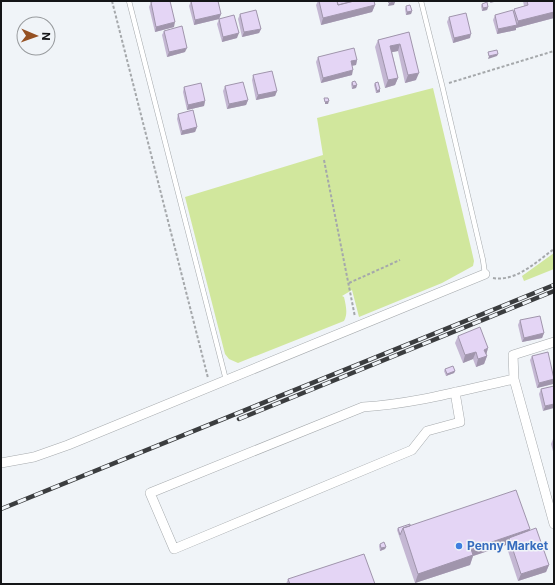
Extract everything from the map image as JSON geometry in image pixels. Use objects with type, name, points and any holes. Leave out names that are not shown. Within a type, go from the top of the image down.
[{"type":"street","points":[[1,463],[34,457],[68,445],[485,274]]},
{"type":"street","points":[[554,342],[513,355],[514,379],[554,524]]},
{"type":"street","points":[[455,392],[460,422],[427,431],[412,450],[174,549],[150,493],[363,407],[392,405],[514,379]]},
{"type":"lane","points":[[129,1],[226,380]]},
{"type":"lane","points":[[421,1],[484,260],[485,274]]},
{"type":"path","points":[[112,1],[210,386]]},
{"type":"path","points":[[442,85],[554,51]]},
{"type":"path","points":[[324,160],[357,326]]},
{"type":"path","points":[[485,274],[490,278],[506,279],[523,271],[554,249]]},
{"type":"path","points":[[349,283],[400,260]]},
{"type":"green space","points":[[433,88],[474,261],[473,266],[442,283],[359,317],[352,290],[342,296],[344,297],[346,310],[344,321],[238,363],[229,359],[225,354],[185,197],[323,155],[317,118]]},
{"type":"green space","points":[[554,253],[554,269],[524,281],[522,276]]},
{"type":"building","points":[[170,1],[175,22],[156,27],[151,2]]},
{"type":"building","points":[[191,1],[218,1],[221,14],[195,20]]},
{"type":"building","points":[[319,1],[337,1],[338,5],[354,1],[374,1],[375,5],[323,18]]},
{"type":"building","points":[[337,1],[354,1],[338,5]]},
{"type":"building","points":[[527,1],[554,1],[554,12],[518,21],[514,9],[528,5]]},
{"type":"building","points":[[487,2],[488,7],[483,8],[482,4]]},
{"type":"building","points":[[410,5],[412,11],[407,12],[406,6]]},
{"type":"building","points":[[256,10],[261,29],[244,32],[240,14]]},
{"type":"building","points":[[513,10],[517,25],[498,29],[495,15]]},
{"type":"building","points":[[466,13],[471,34],[454,38],[449,17]]},
{"type":"building","points":[[234,15],[239,33],[223,37],[219,19]]},
{"type":"building","points":[[182,26],[187,48],[169,52],[164,31]]},
{"type":"building","points":[[409,32],[419,73],[408,75],[400,44],[390,46],[398,78],[388,80],[378,40]]},
{"type":"building","points":[[354,48],[357,60],[351,61],[353,70],[323,78],[318,57]]},
{"type":"building","points":[[497,50],[498,54],[489,56],[488,52]]},
{"type":"building","points":[[272,71],[277,91],[258,95],[253,75]]},
{"type":"building","points":[[355,81],[357,85],[353,86],[352,82]]},
{"type":"building","points":[[243,82],[248,100],[229,104],[225,86]]},
{"type":"building","points":[[378,82],[380,89],[377,91],[375,83]]},
{"type":"building","points":[[201,83],[205,101],[188,105],[184,87]]},
{"type":"building","points":[[324,98],[328,98],[329,101],[325,102]]},
{"type":"building","points":[[193,110],[197,127],[182,131],[178,114]]},
{"type":"building","points":[[540,316],[544,333],[524,338],[520,320]]},
{"type":"building","points":[[480,327],[488,348],[484,350],[487,356],[478,359],[476,352],[465,355],[458,336]]},
{"type":"building","points":[[548,352],[554,379],[539,383],[532,356]]},
{"type":"building","points":[[453,366],[455,371],[447,374],[445,369]]},
{"type":"building","points":[[554,386],[554,404],[545,406],[541,389]]},
{"type":"building","points":[[516,490],[530,529],[471,549],[473,555],[418,574],[403,528]]},
{"type":"building","points":[[410,524],[410,526],[403,528],[400,535],[398,528]]},
{"type":"building","points":[[536,528],[549,565],[521,574],[509,538]]},
{"type":"building","points":[[384,542],[386,547],[381,548],[380,544]]},
{"type":"building","points":[[364,554],[375,584],[290,584],[288,579]]},
{"type":"railway","points":[[1,509],[554,285]]},
{"type":"railway","points":[[239,419],[554,291]]},
{"type":"place","name":"Penny Market","points":[[459,546]]}]
